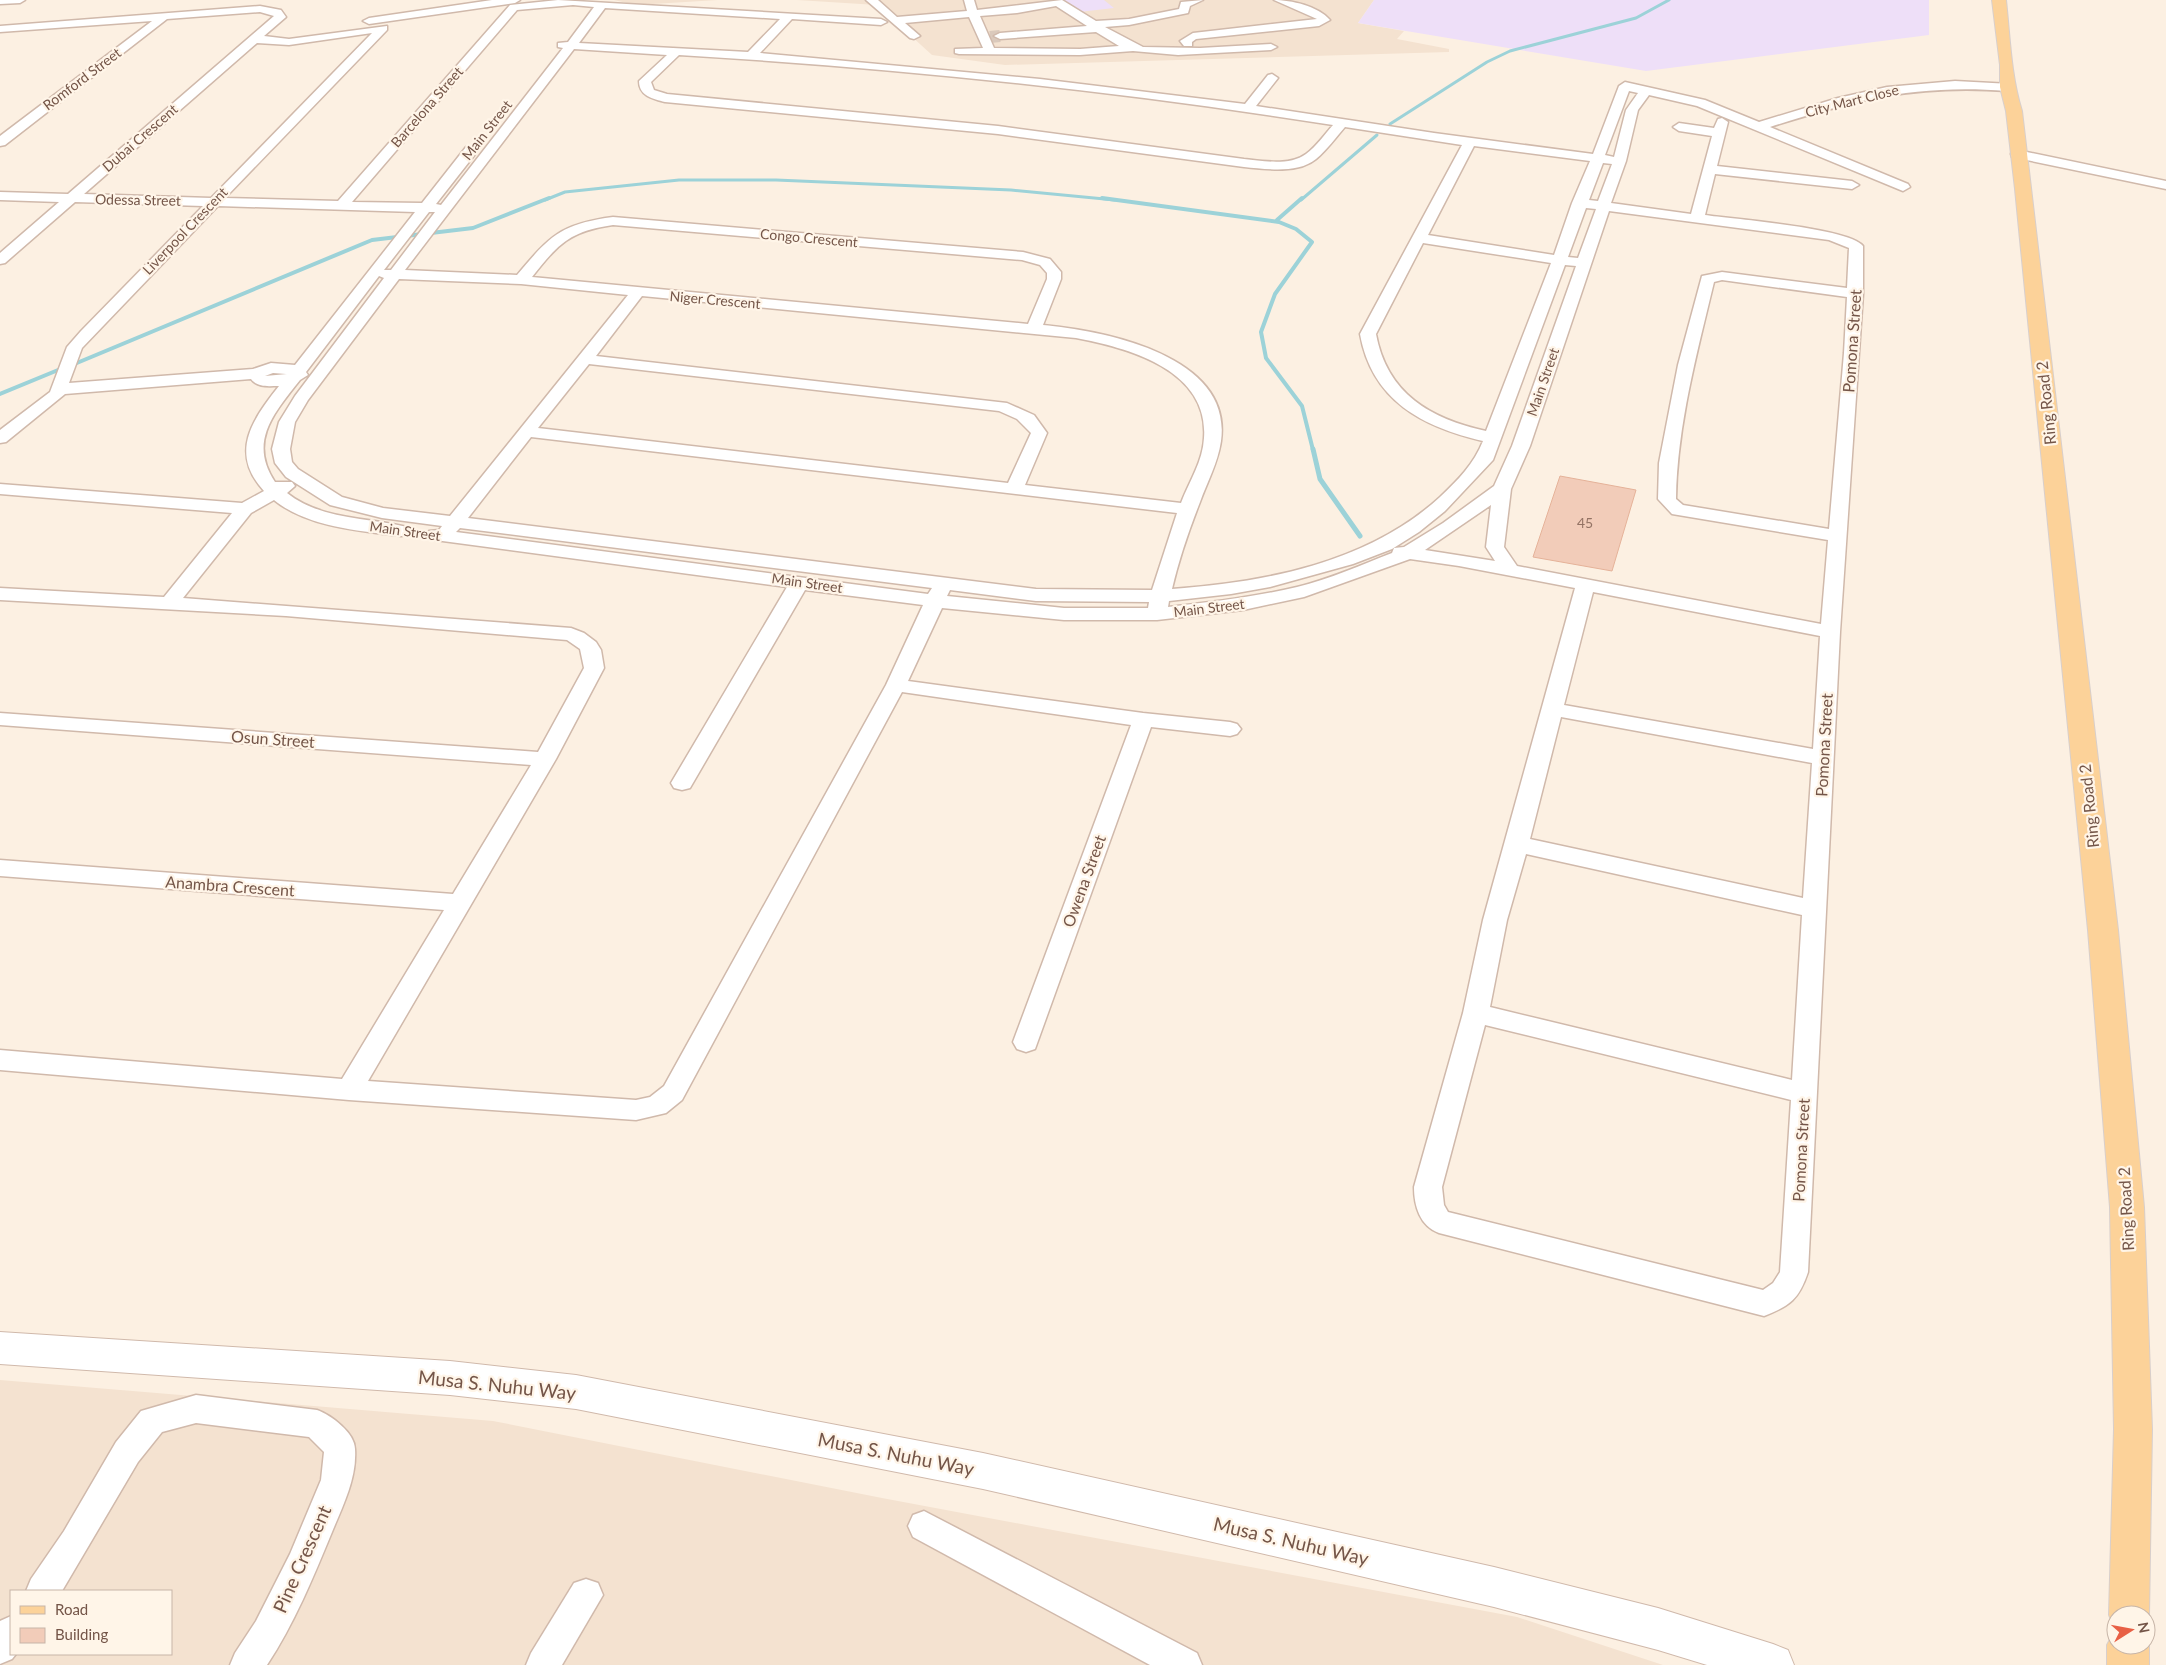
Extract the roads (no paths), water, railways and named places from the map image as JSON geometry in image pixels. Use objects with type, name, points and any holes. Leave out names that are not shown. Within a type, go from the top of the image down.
[{"type":"main road","name":"Ring Road 2","points":[[1999,0],[2007,65],[2007,87],[2014,111],[2017,154],[2025,206],[2103,930],[2127,1207],[2133,1429],[2129,1605]]},
{"type":"street","points":[[0,1],[20,0]]},
{"type":"street","points":[[871,0],[914,36]]},
{"type":"street","points":[[969,0],[974,14],[991,37],[991,52]]},
{"type":"street","points":[[991,37],[1168,16],[1184,11],[1185,4],[1198,0]]},
{"type":"street","points":[[1179,50],[1188,44],[1186,41],[1193,36],[1316,23],[1324,20],[1320,16],[1279,0]]},
{"type":"street","points":[[896,20],[1017,10],[1056,1],[1133,48],[1140,50],[1272,47]]},
{"type":"street","points":[[427,2],[483,4],[573,2],[594,5],[881,22]]},
{"type":"street","points":[[369,21],[483,4]]},
{"type":"street","name":"Barcelona Street","points":[[341,206],[514,4]]},
{"type":"street","name":"Main Street","points":[[594,5],[554,45],[296,374],[267,416],[254,444],[257,469],[273,493],[311,513],[340,521],[800,582],[939,592]]},
{"type":"street","name":"Main Street","points":[[594,5],[573,45],[395,274],[319,375],[287,422],[282,436],[281,449],[284,463],[300,479],[336,501],[358,508],[939,592],[1064,614],[1158,605],[1242,604],[1295,593],[1362,572],[1405,554],[1428,541],[1502,489],[1521,446],[1619,161],[1625,139],[1625,86],[1646,90]]},
{"type":"street","name":"Dubai Crescent","points":[[0,260],[280,17],[277,12],[260,9],[164,16]]},
{"type":"street","points":[[0,29],[164,16]]},
{"type":"street","name":"Romford Street","points":[[0,142],[164,16]]},
{"type":"street","points":[[750,56],[789,16]]},
{"type":"street","points":[[8,42],[30,26]]},
{"type":"street","name":"Liverpool Crescent","points":[[0,438],[51,400],[60,389],[75,347],[383,28],[295,41],[255,39]]},
{"type":"street","points":[[554,45],[750,56],[1040,83],[1248,108],[1470,142],[1619,161]]},
{"type":"street","points":[[959,51],[1080,52],[1133,48]]},
{"type":"street","points":[[676,52],[645,81],[645,88],[650,93],[665,98],[998,130],[1244,163],[1280,165],[1305,160],[1342,123]]},
{"type":"street","points":[[1248,108],[1272,78]]},
{"type":"street","name":"City Mart Close","points":[[1760,126],[1880,92],[1940,85],[2007,87]]},
{"type":"street","points":[[1646,90],[1701,103],[1903,187]]},
{"type":"street","name":"Main Street","points":[[1158,605],[1205,592],[1281,579],[1384,546],[1432,514],[1464,485],[1484,460],[1494,438],[1604,136],[1624,109],[1646,90]]},
{"type":"street","points":[[1680,127],[1721,128],[1697,218]]},
{"type":"street","points":[[1604,136],[1625,139]]},
{"type":"street","points":[[1470,142],[1368,334],[1369,343],[1389,385],[1407,406],[1434,421],[1494,438]]},
{"type":"street","points":[[2017,154],[2166,185]]},
{"type":"street","points":[[1709,169],[1852,185]]},
{"type":"street","name":"Odessa Street","points":[[0,196],[447,208]]},
{"type":"street","name":"Pomona Street","points":[[1579,204],[1828,236],[1851,242],[1856,246],[1856,294],[1830,632],[1794,1272],[1790,1286],[1782,1294],[1764,1303],[1439,1221],[1432,1213],[1428,1203],[1428,1187],[1476,1013],[1495,920],[1585,586]]},
{"type":"street","name":"Congo Crescent","points":[[521,280],[555,240],[566,231],[586,224],[613,222],[1023,256],[1045,262],[1054,272],[1054,279],[1034,328]]},
{"type":"street","points":[[1418,238],[1583,263]]},
{"type":"street","name":"Niger Crescent","points":[[374,273],[521,280],[637,293],[1034,328],[1106,338],[1147,352],[1180,372],[1204,396],[1213,422],[1213,438],[1208,460],[1188,509],[1158,605]]},
{"type":"street","points":[[1837,536],[1678,510],[1667,499],[1668,463],[1686,365],[1710,278],[1722,276],[1856,294]]},
{"type":"street","points":[[444,536],[637,293]]},
{"type":"street","points":[[584,359],[1001,406],[1018,412],[1032,420],[1039,433],[1014,490]]},
{"type":"street","points":[[60,389],[255,374],[271,368],[292,368],[296,374],[319,375]]},
{"type":"street","points":[[528,432],[1188,509]]},
{"type":"street","points":[[170,602],[245,509],[300,479]]},
{"type":"street","points":[[0,489],[245,509]]},
{"type":"street","points":[[1502,489],[1495,546],[1511,571]]},
{"type":"street","points":[[1406,532],[1428,541],[1459,560]]},
{"type":"street","points":[[1384,546],[1405,554],[1459,560],[1585,586],[1830,632]]},
{"type":"street","points":[[682,783],[800,582]]},
{"type":"street","points":[[0,1060],[349,1090],[636,1110],[657,1106],[673,1093],[896,685],[939,592]]},
{"type":"street","points":[[0,594],[170,602],[373,616],[571,634],[584,640],[593,651],[594,668],[545,759],[349,1090]]},
{"type":"street","points":[[896,685],[1143,720],[1230,729]]},
{"type":"street","points":[[1552,709],[1823,758]]},
{"type":"street","name":"Osun Street","points":[[0,719],[545,759]]},
{"type":"street","name":"Owena Street","points":[[1026,1042],[1143,720]]},
{"type":"street","points":[[1517,844],[1814,909]]},
{"type":"street","name":"Anambra Crescent","points":[[0,868],[460,903]]},
{"type":"street","points":[[1476,1013],[1804,1093]]},
{"type":"street","name":"Musa S. Nuhu Way","points":[[0,1348],[450,1378],[576,1392],[983,1471],[1494,1587],[1658,1629],[1773,1665]]},
{"type":"street","name":"Pine Crescent","points":[[44,1590],[75,1542],[127,1452],[152,1420],[196,1409],[317,1424],[340,1448],[337,1480],[302,1565],[268,1633],[247,1665]]},
{"type":"street","points":[[924,1526],[1185,1665]]},
{"type":"street","points":[[543,1665],[586,1595]]},
{"type":"street","points":[[0,1647],[10,1634]]},
{"type":"waterway","points":[[1390,124],[1487,62],[1510,51],[1636,18],[1669,0]]},
{"type":"waterway","points":[[1301,200],[1377,135]]},
{"type":"waterway","points":[[545,200],[565,192],[679,180],[776,180],[1011,190],[1115,200]]},
{"type":"waterway","points":[[72,365],[372,240],[473,228],[549,198]]},
{"type":"waterway","points":[[1102,198],[1279,222],[1296,229],[1312,242],[1275,294],[1261,332],[1266,358],[1302,406],[1313,450]]},
{"type":"waterway","points":[[1277,220],[1302,198]]},
{"type":"waterway","points":[[0,394],[63,368]]},
{"type":"waterway","points":[[1313,449],[1320,479],[1360,536]]},
{"type":"tunnel","points":[[990,37],[1000,36]]}]
